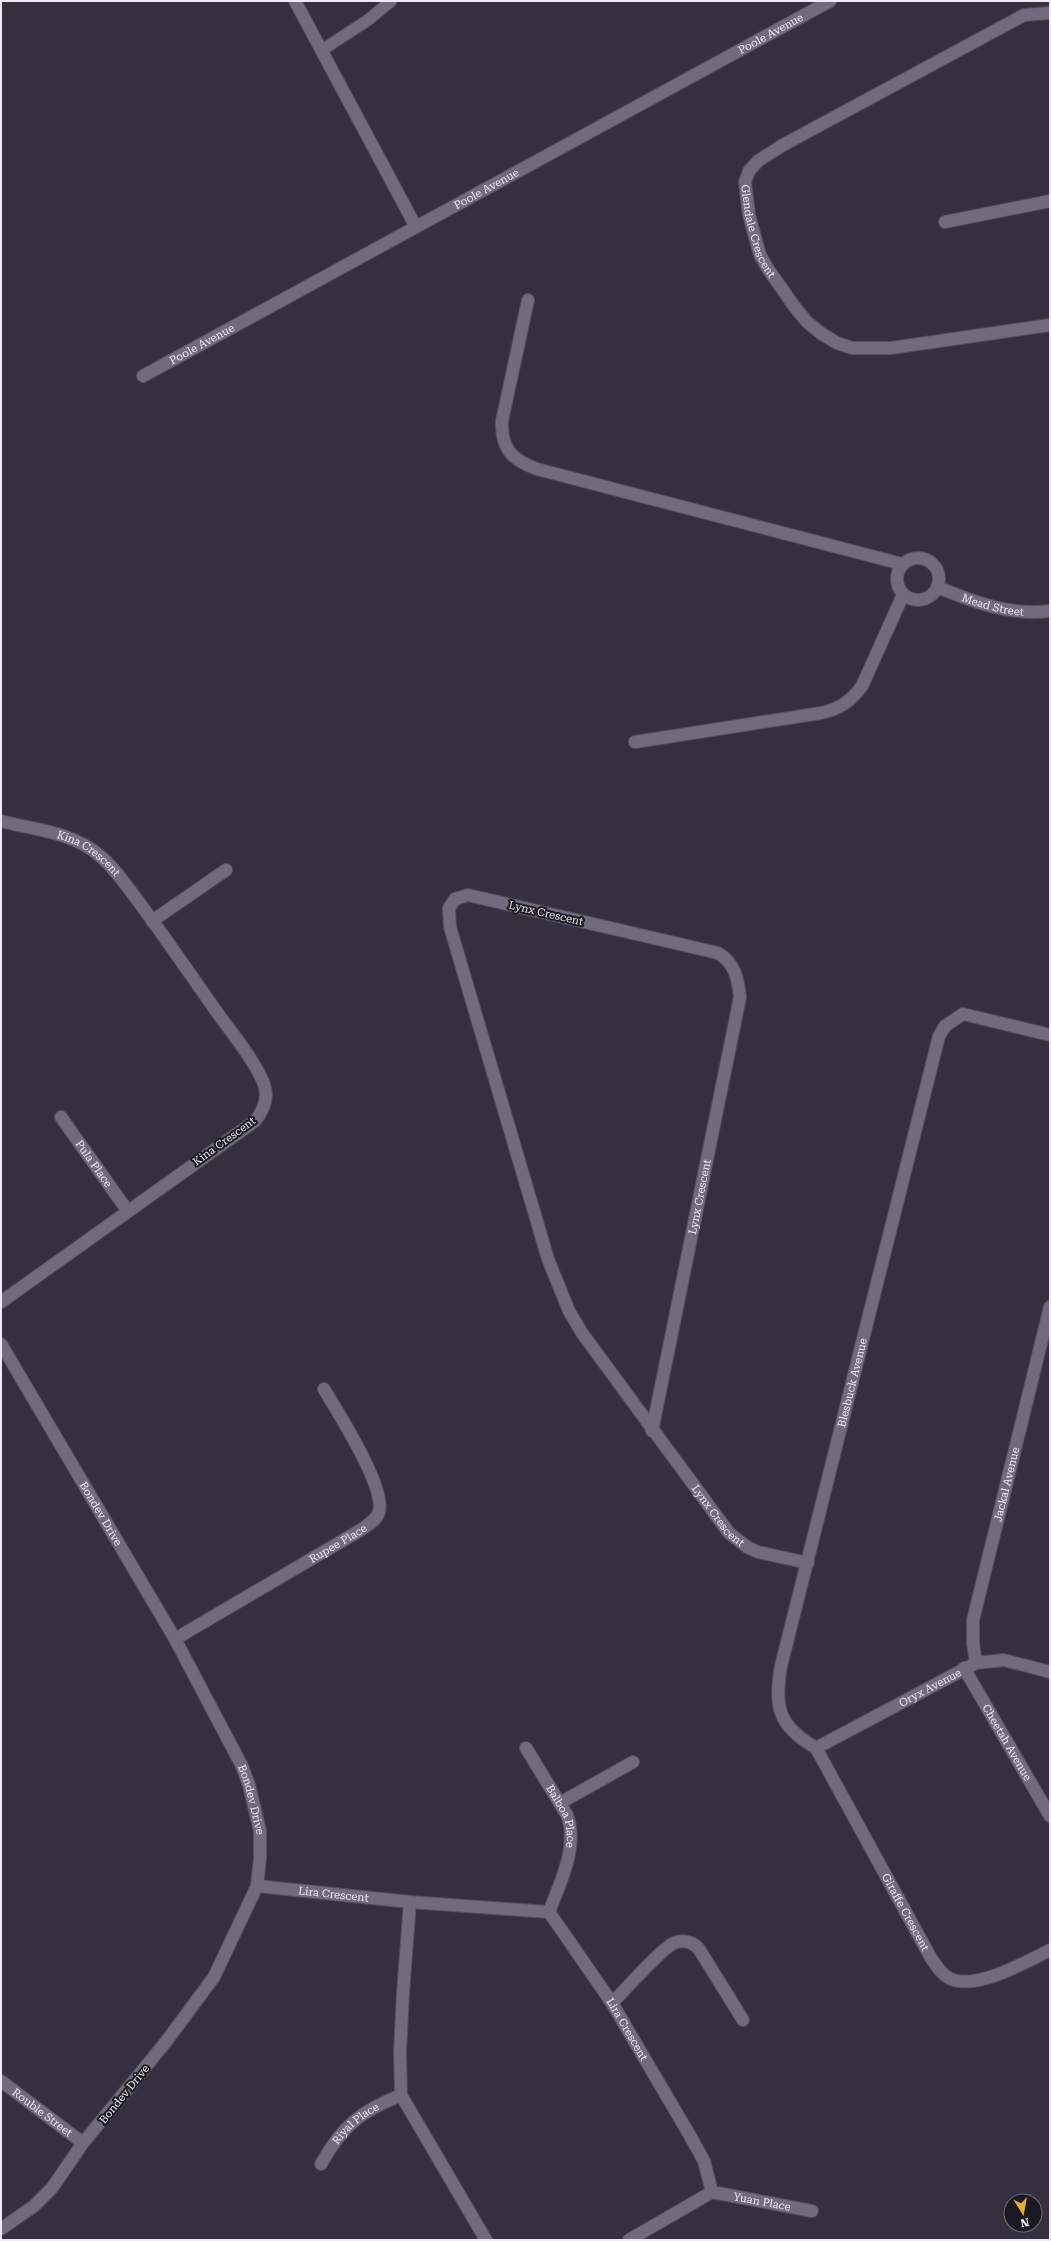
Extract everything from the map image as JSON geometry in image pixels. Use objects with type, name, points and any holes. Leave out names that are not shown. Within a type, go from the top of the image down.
[{"type":"street","points":[[295,1],[416,227]]},
{"type":"street","name":"Poole Avenue","points":[[143,376],[830,1]]},
{"type":"street","name":"Glendale Crescent","points":[[1050,13],[1024,15],[783,144],[758,161],[749,171],[745,182],[749,215],[760,255],[768,269],[807,322],[822,334],[837,343],[852,348],[891,348],[1050,326]]},
{"type":"street","points":[[946,222],[1050,201]]},
{"type":"street","points":[[528,300],[502,421],[503,441],[516,460],[537,469],[902,564]]},
{"type":"street","points":[[915,558],[930,561],[938,573],[937,587],[928,597],[922,599],[909,598],[904,594],[897,583],[898,570],[902,564],[915,558]]},
{"type":"street","name":"Mead Street","points":[[937,587],[992,608],[1016,612],[1050,611]]},
{"type":"street","points":[[635,742],[821,713],[843,706],[852,699],[862,686],[904,594]]},
{"type":"street","name":"Kina Crescent","points":[[1,823],[63,836],[85,845],[100,855],[119,876],[152,920],[257,1071],[264,1086],[265,1098],[263,1109],[255,1121],[127,1210],[1,1302]]},
{"type":"street","points":[[152,920],[226,870]]},
{"type":"street","name":"Lynx Crescent","points":[[652,1431],[740,997],[738,980],[726,958],[699,948],[468,895],[455,899],[449,908],[450,927],[548,1259],[569,1311],[582,1333],[652,1431],[716,1517],[738,1542],[758,1552],[808,1563]]},
{"type":"street","name":"Blesbuck Avenue","points":[[816,1748],[799,1738],[788,1728],[779,1704],[778,1688],[781,1666],[939,1036],[945,1026],[963,1014],[1050,1035]]},
{"type":"street","name":"Pula Place","points":[[61,1117],[127,1210]]},
{"type":"street","name":"Jackal Avenue","points":[[976,1663],[973,1643],[973,1620],[1050,1307]]},
{"type":"street","name":"Bondev Drive","points":[[1,1344],[175,1639],[242,1766],[249,1785],[260,1831],[260,1858],[257,1886],[214,1977],[165,2043],[83,2143],[61,2175],[34,2206],[1,2229]]},
{"type":"street","name":"Rupee Place","points":[[175,1639],[359,1531],[372,1522],[378,1513],[380,1503],[369,1468],[324,1389]]},
{"type":"street","name":"Oryx Avenue","points":[[816,1748],[964,1668],[976,1663],[1004,1660],[1050,1672]]},
{"type":"street","name":"Cheetah Avenue","points":[[964,1668],[1050,1816]]},
{"type":"street","name":"Balboa Place","points":[[526,1748],[560,1803],[572,1826],[570,1851],[549,1912]]},
{"type":"street","name":"Giraffe Crescent","points":[[816,1748],[931,1958],[943,1974],[951,1979],[960,1981],[998,1975],[1050,1950]]},
{"type":"street","points":[[560,1803],[633,1762]]},
{"type":"street","name":"Lira Crescent","points":[[257,1886],[410,1902],[549,1912],[612,2003],[704,2161],[712,2192]]},
{"type":"street","points":[[410,1902],[400,2052],[401,2095],[486,2240]]},
{"type":"street","points":[[612,2003],[670,1945],[686,1941],[696,1945],[699,1949],[743,2020]]},
{"type":"street","name":"Rouble Street","points":[[1,2081],[83,2143]]},
{"type":"street","name":"Riyal Place","points":[[321,2164],[346,2127],[379,2104],[401,2095]]},
{"type":"street","points":[[629,2240],[712,2192]]},
{"type":"street","name":"Yuan Place","points":[[712,2192],[812,2211]]},
{"type":"lane","points":[[322,50],[368,20],[391,1]]}]
